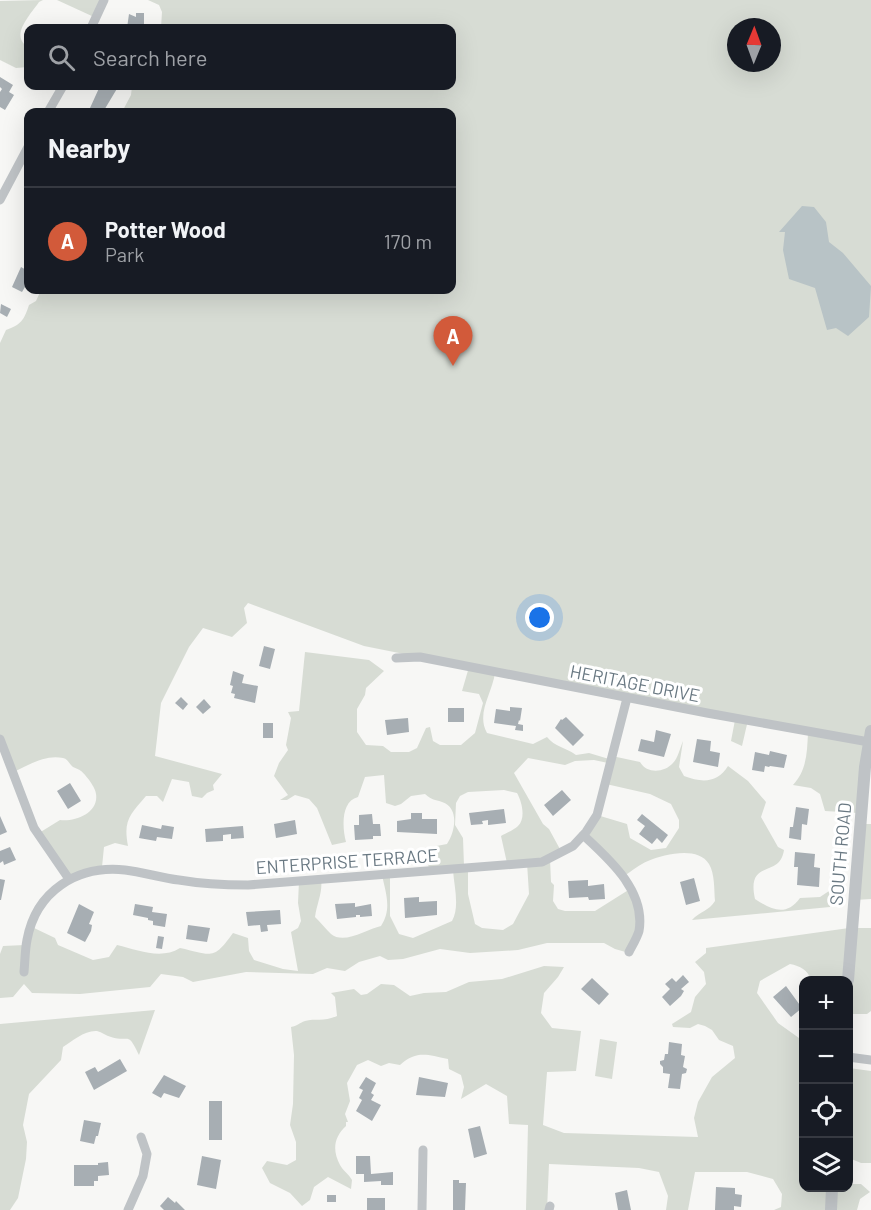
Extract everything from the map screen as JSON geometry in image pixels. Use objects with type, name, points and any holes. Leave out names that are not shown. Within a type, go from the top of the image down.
[{"type":"street","points":[[94,24],[104,0]]},
{"type":"street","points":[[50,108],[61,90]]},
{"type":"street","points":[[0,200],[24,155]]},
{"type":"street","name":"HERITAGE DRIVE","points":[[396,658],[420,657],[801,731],[870,736]]},
{"type":"street","name":"ENTERPRISE TERRACE","points":[[24,972],[27,938],[46,899],[65,880],[103,869],[124,870],[220,885],[248,885],[542,862],[573,846],[597,815],[627,698]]},
{"type":"street","name":"SOUTH ROAD","points":[[848,976],[861,813],[870,736]]},
{"type":"street","points":[[0,739],[34,828],[69,879]]},
{"type":"street","points":[[583,835],[614,864],[635,897],[639,918],[638,932],[629,952]]},
{"type":"street","points":[[853,1058],[871,1060]]},
{"type":"street","points":[[128,1210],[143,1176],[147,1155],[141,1137]]},
{"type":"street","points":[[422,1210],[423,1150]]},
{"type":"street","points":[[831,1210],[832,1192]]},
{"type":"shaded area","points":[[43,0],[31,13],[21,31],[24,43],[24,67],[16,68],[0,60],[0,1]]},
{"type":"shaded area","points":[[57,0],[103,0],[94,17]]},
{"type":"shaded area","points":[[148,0],[871,0],[871,731],[858,813],[825,811],[820,794],[811,788],[793,785],[804,767],[808,733],[748,720],[742,746],[731,741],[735,720],[495,673],[483,718],[487,733],[533,744],[547,737],[553,743],[576,755],[589,753],[609,759],[612,756],[640,762],[647,769],[656,771],[665,769],[673,763],[683,741],[679,767],[684,776],[697,780],[709,780],[719,776],[728,766],[748,781],[766,802],[761,817],[778,847],[784,850],[777,864],[759,873],[755,878],[753,886],[755,899],[773,909],[784,910],[800,898],[820,897],[829,891],[830,907],[692,920],[715,901],[712,872],[704,858],[689,853],[663,856],[645,862],[624,876],[586,837],[597,815],[627,824],[630,838],[651,850],[666,848],[679,828],[679,820],[671,804],[650,794],[606,784],[608,763],[594,760],[575,761],[565,765],[528,758],[514,773],[561,851],[550,859],[551,882],[554,885],[553,901],[558,909],[565,911],[595,911],[630,889],[639,917],[629,953],[604,943],[547,943],[518,950],[470,953],[440,949],[403,959],[388,960],[380,956],[359,962],[345,971],[327,968],[313,974],[246,972],[193,982],[183,977],[161,974],[150,987],[80,994],[32,993],[24,984],[13,997],[0,998],[0,954],[3,946],[25,945],[32,927],[55,938],[58,945],[93,960],[109,957],[117,945],[157,954],[173,952],[180,948],[211,954],[221,948],[233,933],[248,938],[249,951],[254,960],[298,971],[291,932],[298,928],[301,921],[298,903],[299,881],[321,879],[321,893],[315,917],[336,937],[349,937],[381,926],[387,907],[382,875],[390,874],[390,916],[399,934],[413,938],[452,921],[456,909],[453,870],[429,870],[426,848],[447,844],[450,839],[454,827],[454,815],[448,805],[425,794],[411,796],[395,806],[386,803],[384,775],[365,777],[358,797],[352,799],[348,804],[344,815],[346,842],[332,845],[317,808],[309,799],[295,795],[287,800],[280,800],[288,795],[274,776],[288,750],[286,745],[291,718],[288,712],[299,711],[305,652],[369,660],[384,671],[366,688],[365,695],[357,709],[357,732],[366,745],[383,746],[391,752],[409,752],[417,748],[426,728],[430,727],[433,741],[440,745],[461,745],[475,733],[483,703],[479,694],[462,691],[469,667],[364,646],[248,603],[244,608],[247,623],[232,637],[203,628],[189,647],[161,703],[155,756],[222,774],[213,785],[214,790],[202,798],[192,796],[189,782],[172,779],[163,802],[157,796],[146,796],[132,813],[126,830],[128,846],[115,843],[104,847],[102,867],[71,876],[39,833],[60,820],[79,818],[90,811],[96,801],[94,788],[83,773],[63,758],[44,759],[14,772],[0,744],[0,343],[6,330],[21,321],[29,305],[36,301],[39,294],[456,294],[456,108],[124,108],[132,90],[456,90],[456,24],[161,24],[162,12],[159,5]],"holes":[[[504,790],[517,793],[522,810],[520,823],[501,836],[507,863],[527,863],[529,894],[513,924],[503,930],[482,928],[475,924],[468,894],[468,869],[464,866],[463,838],[455,825],[456,803],[460,796],[468,792]]]},
{"type":"shaded area","points":[[802,206],[814,207],[826,222],[829,242],[843,253],[871,286],[869,317],[848,336],[836,328],[827,330],[815,288],[789,279],[783,250],[785,232],[779,232]]},
{"type":"shaded area","points":[[859,824],[871,824],[871,899],[855,900]]},
{"type":"shaded area","points":[[849,928],[871,928],[871,1011],[867,1014],[853,1014],[853,976],[809,976],[803,969],[790,964],[760,981],[757,993],[778,1023],[799,1038],[799,1192],[853,1192],[853,1184],[861,1184],[870,1192],[860,1199],[857,1210],[774,1210],[781,1207],[782,1194],[773,1179],[747,1172],[695,1172],[688,1210],[666,1210],[668,1196],[659,1172],[639,1168],[549,1164],[547,1210],[526,1210],[528,1125],[509,1124],[507,1096],[486,1084],[461,1099],[464,1087],[461,1075],[449,1069],[448,1059],[428,1055],[417,1055],[400,1065],[389,1063],[381,1066],[368,1060],[357,1065],[347,1083],[350,1101],[345,1114],[348,1122],[337,1139],[335,1149],[340,1165],[352,1180],[351,1189],[328,1177],[314,1187],[310,1200],[302,1206],[290,1193],[270,1183],[262,1168],[267,1161],[287,1165],[296,1160],[296,1142],[290,1125],[294,1055],[291,1027],[305,1021],[337,1016],[335,997],[331,993],[354,989],[361,995],[367,994],[381,984],[394,985],[410,996],[446,992],[469,982],[502,979],[544,966],[564,967],[544,993],[541,1013],[552,1028],[581,1031],[576,1071],[547,1072],[543,1125],[564,1133],[698,1137],[694,1118],[698,1102],[712,1077],[735,1058],[733,1046],[719,1040],[712,1030],[705,1026],[698,1024],[690,1028],[673,1027],[672,1024],[691,1012],[695,997],[706,984],[704,972],[695,962],[706,953],[706,948]]},
{"type":"shaded area","points":[[155,1010],[139,1055],[130,1040],[111,1037],[97,1031],[83,1034],[63,1047],[61,1060],[29,1094],[23,1125],[27,1142],[26,1159],[18,1198],[10,1210],[0,1210],[0,1024]]},
{"type":"shaded area","points":[[600,1039],[617,1042],[612,1079],[595,1076]]},
{"type":"shaded area","points":[[853,1069],[871,1071],[871,1163],[861,1163],[853,1160]]},
{"type":"building","points":[[136,13],[144,13],[144,24],[128,24],[129,14],[136,17]]},
{"type":"building","points":[[0,77],[13,85],[9,92],[14,95],[5,110],[0,107],[2,89]]},
{"type":"building","points":[[98,90],[116,90],[105,108],[90,108]]},
{"type":"building","points":[[21,267],[24,269],[24,289],[22,292],[12,287]]},
{"type":"building","points":[[1,304],[11,309],[7,317],[0,313]]},
{"type":"building","points":[[264,646],[275,649],[270,669],[259,666]]},
{"type":"building","points":[[233,671],[244,675],[242,683],[258,686],[255,703],[234,698],[235,694],[231,693],[233,686],[230,685]]},
{"type":"building","points":[[181,697],[188,704],[183,710],[175,703]]},
{"type":"building","points":[[204,699],[211,707],[203,714],[196,707]]},
{"type":"building","points":[[510,707],[522,708],[518,724],[523,725],[523,731],[515,730],[516,726],[494,723],[496,709],[510,711]]},
{"type":"building","points":[[448,708],[464,708],[464,722],[448,722]]},
{"type":"building","points":[[566,717],[584,735],[573,746],[555,728],[561,719]]},
{"type":"building","points":[[408,718],[409,732],[387,735],[385,720]]},
{"type":"building","points":[[263,723],[273,723],[273,738],[263,738]]},
{"type":"building","points":[[656,730],[671,734],[664,757],[638,751],[641,739],[654,742]]},
{"type":"building","points":[[697,739],[711,741],[710,751],[720,753],[718,767],[693,762]]},
{"type":"building","points":[[770,751],[787,755],[784,768],[765,766],[764,772],[752,770],[755,752],[769,755]]},
{"type":"building","points":[[70,783],[81,801],[68,809],[57,791]]},
{"type":"building","points":[[562,790],[571,800],[553,816],[544,805]]},
{"type":"building","points":[[796,807],[809,809],[807,825],[802,824],[801,840],[789,838]]},
{"type":"building","points":[[504,809],[506,823],[488,825],[488,820],[482,821],[483,824],[471,825],[469,813]]},
{"type":"building","points":[[411,813],[422,813],[422,819],[437,819],[437,834],[397,832],[397,821],[411,819]]},
{"type":"building","points":[[372,814],[373,824],[380,824],[381,836],[355,840],[354,825],[359,825],[359,815]]},
{"type":"building","points":[[642,814],[668,835],[662,843],[657,838],[652,844],[639,834],[645,826],[637,820]]},
{"type":"building","points":[[0,816],[7,832],[0,835]]},
{"type":"building","points":[[295,820],[297,834],[276,838],[274,824]]},
{"type":"building","points":[[142,825],[161,829],[162,825],[174,827],[172,839],[157,837],[156,841],[139,838]]},
{"type":"building","points":[[243,826],[244,838],[231,839],[231,834],[223,835],[223,841],[206,842],[205,829]]},
{"type":"building","points":[[10,847],[16,860],[4,865],[3,861],[0,863],[0,851]]},
{"type":"building","points":[[795,852],[815,854],[814,867],[820,868],[819,887],[797,885],[798,867],[794,867]]},
{"type":"building","points":[[694,878],[700,901],[686,905],[680,882]]},
{"type":"building","points":[[0,879],[5,880],[1,900],[0,900]]},
{"type":"building","points":[[588,880],[588,886],[604,884],[605,899],[569,898],[568,881]]},
{"type":"building","points":[[419,897],[419,902],[437,901],[437,915],[405,918],[404,898]]},
{"type":"building","points":[[355,903],[355,907],[371,904],[372,916],[356,915],[356,917],[337,919],[335,904]]},
{"type":"building","points":[[79,904],[94,912],[89,924],[92,925],[91,931],[85,942],[67,933]]},
{"type":"building","points":[[135,904],[153,907],[152,912],[167,914],[165,927],[153,925],[153,921],[148,918],[133,915]]},
{"type":"building","points":[[280,910],[281,924],[267,925],[268,931],[261,932],[260,925],[248,926],[246,912]]},
{"type":"building","points":[[188,925],[210,928],[207,942],[186,939]]},
{"type":"building","points":[[158,936],[164,937],[162,949],[156,948]]},
{"type":"building","points":[[683,975],[689,982],[681,989],[684,991],[681,996],[670,1006],[662,997],[670,989],[665,984],[672,978],[676,982]]},
{"type":"building","points":[[592,978],[609,994],[599,1005],[581,989]]},
{"type":"building","points":[[786,986],[799,1004],[799,1010],[791,1017],[773,997]]},
{"type":"building","points":[[669,1042],[682,1044],[681,1055],[685,1056],[683,1067],[687,1069],[686,1073],[682,1074],[680,1089],[668,1088],[670,1074],[663,1073],[663,1067],[660,1064],[665,1054],[668,1054]]},
{"type":"building","points":[[120,1059],[127,1071],[94,1090],[85,1072],[95,1067],[98,1072]]},
{"type":"building","points":[[164,1075],[186,1086],[179,1098],[164,1093],[161,1098],[152,1093]]},
{"type":"building","points":[[366,1077],[376,1083],[371,1093],[374,1095],[371,1100],[381,1105],[372,1121],[356,1111],[362,1100],[359,1098],[363,1090],[359,1088]]},
{"type":"building","points":[[419,1077],[448,1083],[445,1097],[416,1095]]},
{"type":"building","points":[[209,1101],[222,1101],[222,1140],[209,1140]]},
{"type":"building","points":[[84,1120],[101,1123],[94,1144],[80,1141]]},
{"type":"building","points":[[480,1126],[487,1154],[474,1158],[468,1129]]},
{"type":"building","points":[[202,1156],[221,1160],[216,1189],[197,1185]]},
{"type":"building","points":[[356,1156],[370,1156],[371,1174],[393,1172],[393,1185],[381,1185],[381,1181],[364,1182],[364,1174],[356,1174]]},
{"type":"building","points":[[108,1162],[109,1175],[98,1176],[98,1181],[94,1181],[94,1186],[74,1186],[74,1165],[98,1165],[98,1163]]},
{"type":"building","points":[[453,1180],[466,1183],[465,1210],[453,1210]]},
{"type":"building","points":[[716,1187],[735,1188],[735,1194],[742,1195],[741,1207],[734,1206],[734,1210],[715,1210]]},
{"type":"building","points":[[627,1190],[631,1210],[618,1210],[615,1193]]},
{"type":"building","points":[[327,1195],[336,1195],[336,1202],[327,1202]]},
{"type":"building","points":[[168,1197],[185,1210],[164,1210],[160,1206]]},
{"type":"building","points":[[367,1198],[385,1198],[385,1210],[367,1210]]},
{"type":"place","name":"Potter Wood","points":[[453,366]]}]
